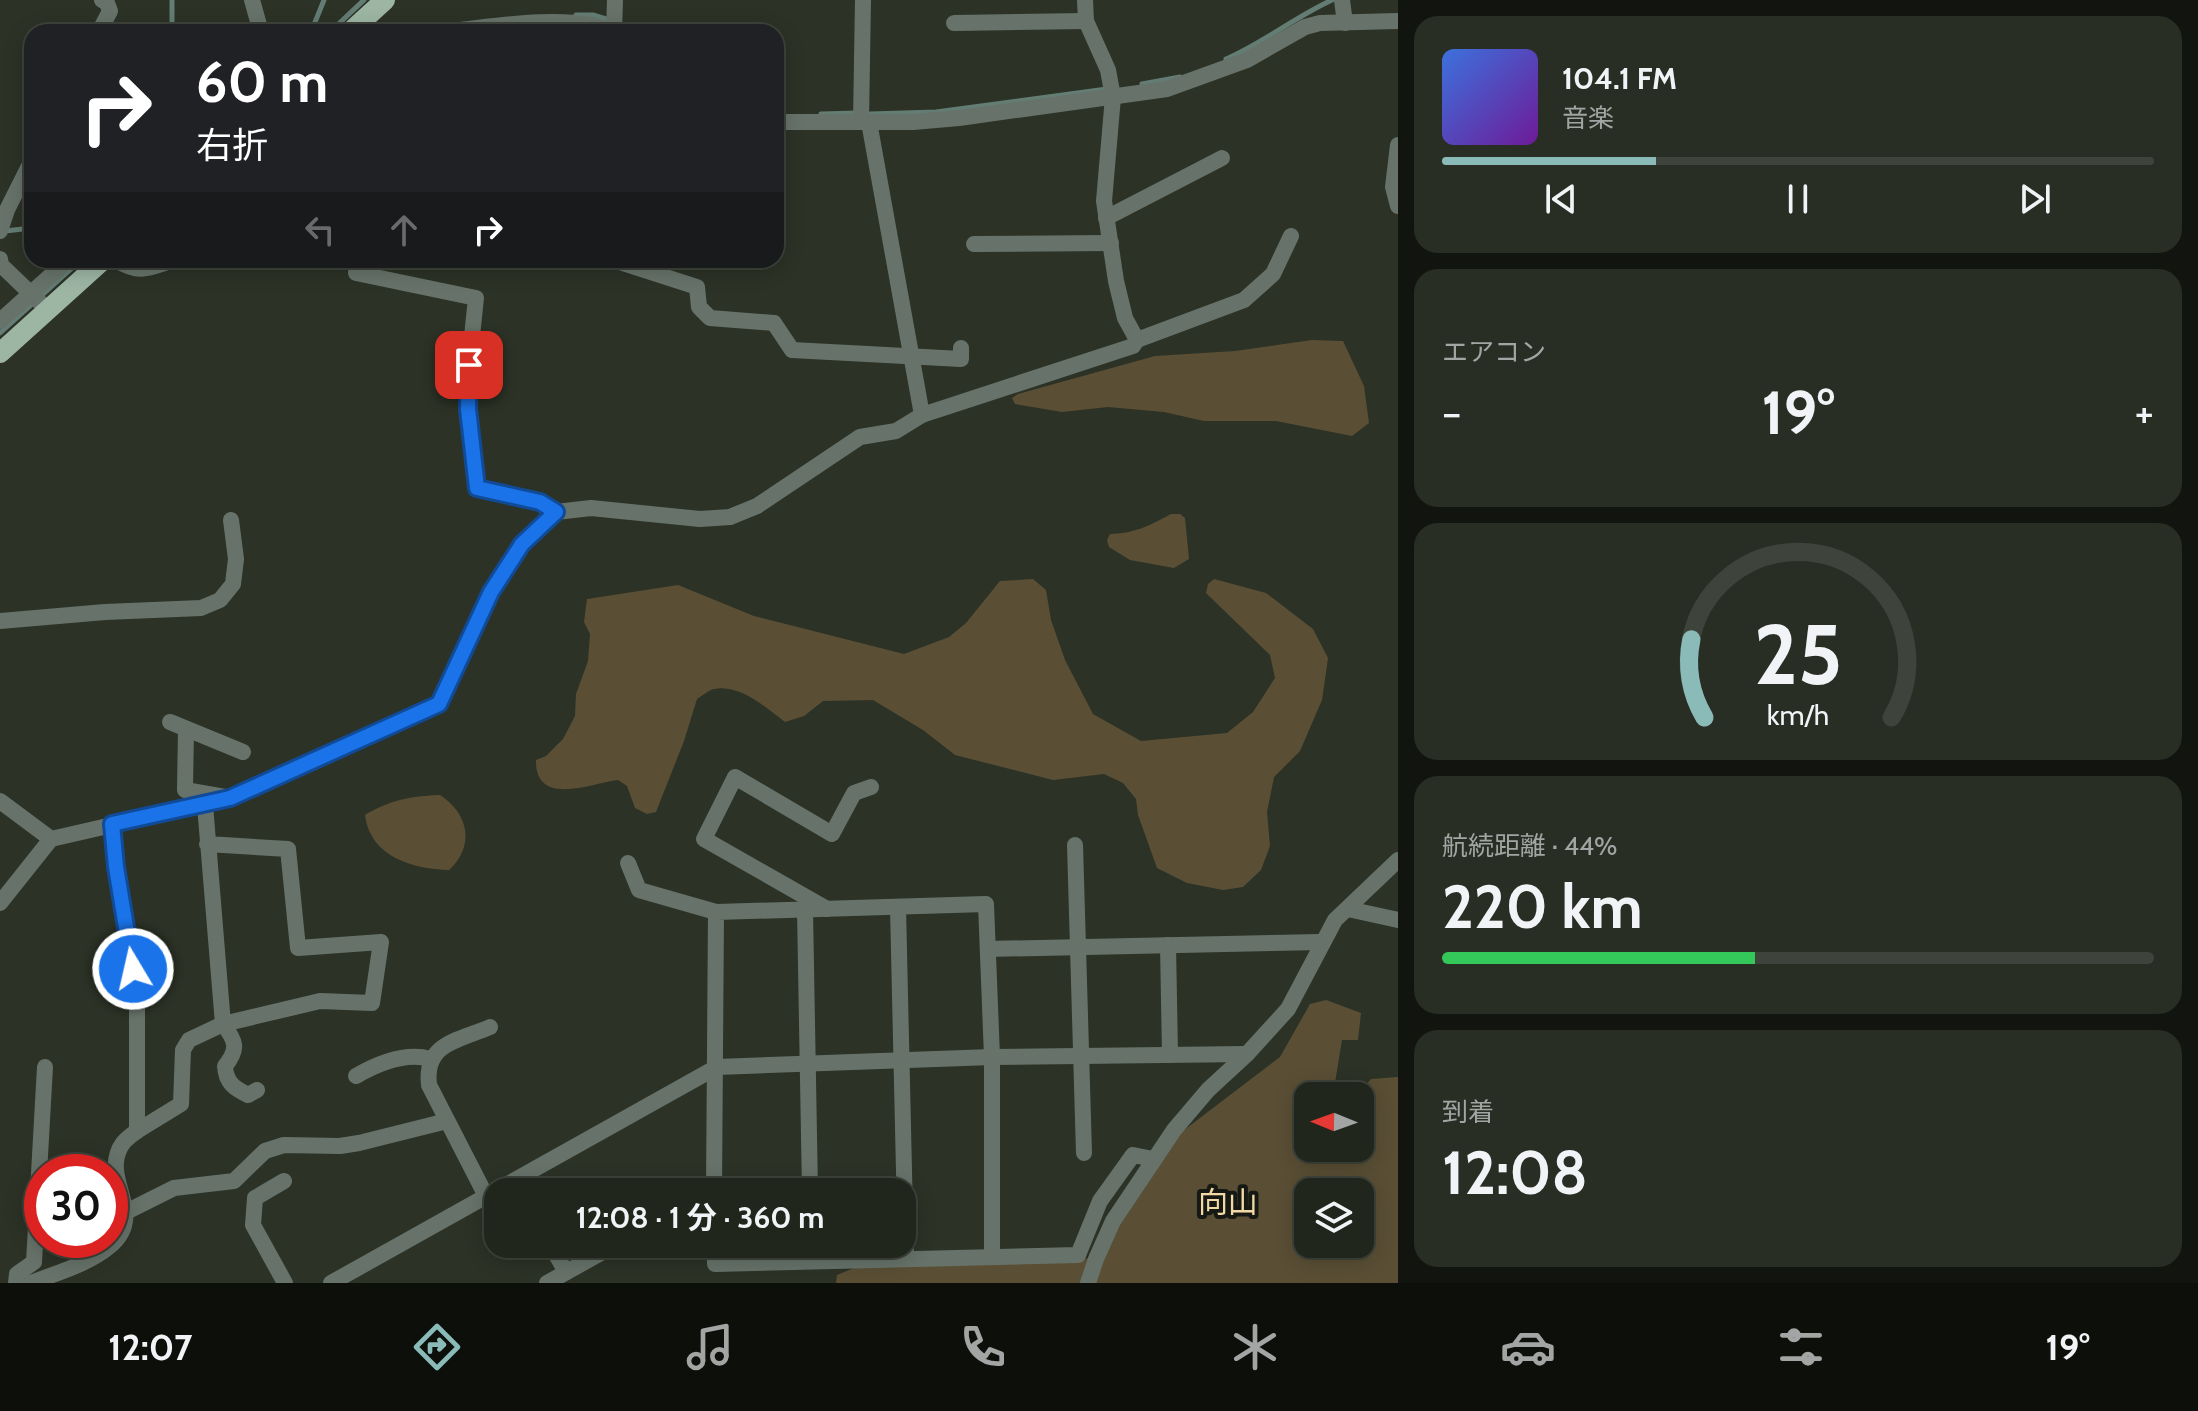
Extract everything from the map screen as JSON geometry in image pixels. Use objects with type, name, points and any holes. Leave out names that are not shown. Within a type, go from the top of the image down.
[{"type":"main road","points":[[359,24],[385,0]]},
{"type":"main road","points":[[0,353],[40,301],[91,268]]},
{"type":"street","points":[[102,0],[110,11],[103,24]]},
{"type":"street","points":[[252,0],[259,24]]},
{"type":"street","points":[[613,24],[615,0]]},
{"type":"street","points":[[863,0],[865,122],[922,415]]},
{"type":"street","points":[[1085,0],[1086,21],[1108,70],[1113,97],[1104,201],[1125,318],[1137,340]]},
{"type":"street","points":[[1342,0],[1345,23]]},
{"type":"street","points":[[954,23],[1086,21]]},
{"type":"street","points":[[784,122],[959,118],[1167,89],[1247,60],[1305,27],[1320,23],[1398,21]]},
{"type":"street","points":[[520,24],[591,24]]},
{"type":"street","points":[[1398,145],[1393,187],[1398,206]]},
{"type":"street","points":[[1106,218],[1222,158]]},
{"type":"street","points":[[0,229],[24,177]]},
{"type":"street","points":[[0,903],[51,839],[230,798],[439,704],[491,592],[522,544],[556,512],[591,508],[700,519],[730,517],[757,506],[860,437],[896,431],[922,415],[1133,346],[1137,340],[1244,300],[1273,274],[1291,236]]},
{"type":"street","points":[[974,244],[1111,243]]},
{"type":"street","points":[[0,259],[1,265],[40,301]]},
{"type":"street","points":[[0,321],[40,301],[63,268]]},
{"type":"street","points":[[128,268],[140,271],[149,268]]},
{"type":"street","points":[[356,268],[356,273],[476,298],[468,409],[477,488],[540,502],[556,512]]},
{"type":"street","points":[[638,268],[697,287],[699,307],[710,318],[774,323],[792,350],[961,359],[961,348]]},
{"type":"street","points":[[0,621],[201,608],[220,600],[233,584],[236,559],[231,520]]},
{"type":"street","points":[[230,798],[185,790],[178,725],[243,752]]},
{"type":"street","points":[[827,909],[704,839],[735,777],[832,834],[854,793],[871,787]]},
{"type":"street","points":[[0,801],[51,839]]},
{"type":"street","points":[[205,805],[223,1024],[234,1044],[234,1055],[225,1066],[226,1075],[233,1088],[248,1095],[257,1090]]},
{"type":"street","points":[[112,824],[137,994],[137,1131]]},
{"type":"street","points":[[119,1154],[123,1143],[137,1131],[181,1104],[183,1050],[189,1040],[223,1024],[320,1001],[372,1003],[381,942],[298,948],[288,849],[207,844]]},
{"type":"street","points":[[1075,845],[1084,1153]]},
{"type":"street","points":[[1088,1283],[1113,1221],[1153,1159],[1208,1090],[1247,1054],[1288,1009],[1335,920],[1398,860]]},
{"type":"street","points":[[628,863],[639,890],[716,912],[986,904],[992,1057],[992,1256]]},
{"type":"street","points":[[898,907],[906,1259]]},
{"type":"street","points":[[1348,909],[1398,920]]},
{"type":"street","points":[[805,910],[810,1178]]},
{"type":"street","points":[[713,1178],[717,1067],[716,912]]},
{"type":"street","points":[[988,949],[1321,942]]},
{"type":"street","points":[[1168,945],[1170,1055]]},
{"type":"street","points":[[484,1192],[429,1085],[427,1070],[430,1059],[438,1050],[490,1027]]},
{"type":"street","points":[[530,1178],[717,1067],[992,1057],[1247,1054]]},
{"type":"street","points":[[356,1076],[370,1068],[416,1055],[430,1059]]},
{"type":"street","points":[[16,1283],[17,1274],[34,1262],[45,1067]]},
{"type":"street","points":[[128,1211],[174,1188],[234,1181],[265,1151],[284,1145],[340,1146],[447,1121]]},
{"type":"street","points":[[715,1258],[715,1264],[1078,1255],[1100,1201],[1133,1155],[1153,1159]]},
{"type":"street","points":[[284,1181],[255,1198],[253,1225],[285,1283]]},
{"type":"street","points":[[331,1283],[484,1197]]},
{"type":"street","points":[[31,1283],[89,1258]]},
{"type":"street","points":[[558,1258],[566,1272]]},
{"type":"street","points":[[547,1283],[592,1258]]},
{"type":"green space","points":[[1312,340],[1343,341],[1364,386],[1369,423],[1352,436],[1276,421],[1204,421],[1164,412],[1108,407],[1062,412],[1015,404],[1012,398],[1155,356],[1235,351]]},
{"type":"green space","points":[[1171,514],[1180,514],[1185,518],[1189,559],[1174,568],[1130,560],[1109,547],[1107,540],[1110,534],[1142,528]]},
{"type":"green space","points":[[1033,579],[1046,590],[1051,620],[1065,660],[1093,714],[1141,741],[1227,733],[1253,712],[1275,678],[1270,655],[1206,593],[1208,584],[1214,579],[1266,593],[1313,629],[1328,658],[1322,700],[1300,751],[1274,777],[1267,812],[1270,846],[1261,870],[1243,887],[1223,890],[1187,883],[1157,868],[1138,815],[1136,799],[1123,783],[1104,774],[1053,780],[955,755],[923,730],[873,700],[823,701],[804,716],[785,722],[761,704],[734,690],[724,688],[710,691],[697,699],[656,812],[647,814],[635,808],[627,786],[618,780],[567,789],[545,784],[538,775],[536,760],[546,756],[563,739],[575,716],[576,694],[588,661],[590,634],[584,622],[587,599],[678,585],[754,616],[904,654],[949,637],[966,623],[1000,581]]},
{"type":"green space","points":[[440,795],[457,811],[465,831],[463,851],[449,870],[421,867],[395,858],[375,841],[365,815],[401,800]]},
{"type":"green space","name":"向山","points":[[1326,1000],[1361,1013],[1358,1040],[1342,1040],[1335,1082],[1294,1082],[1294,1162],[1374,1162],[1374,1082],[1369,1082],[1371,1079],[1398,1077],[1398,1283],[836,1283],[837,1275],[861,1265],[1102,1258],[1118,1222],[1175,1137],[1280,1057],[1310,1004]]},
{"type":"waterway","points":[[172,0],[172,24]]},
{"type":"waterway","points":[[314,24],[324,0]]},
{"type":"waterway","points":[[338,24],[364,0]]},
{"type":"waterway","points":[[1226,59],[1332,0]]},
{"type":"waterway","points":[[576,15],[606,19]]},
{"type":"waterway","points":[[1142,84],[1180,77]]},
{"type":"waterway","points":[[870,114],[936,112],[1107,89]]},
{"type":"waterway","points":[[821,114],[857,113]]},
{"type":"waterway","points":[[5,231],[24,229]]},
{"type":"waterway","points":[[0,333],[72,268]]},
{"type":"route","points":[[133,969],[112,824],[230,798],[439,704],[491,592],[522,544],[556,512],[540,502],[477,488],[468,409],[469,365]]}]
